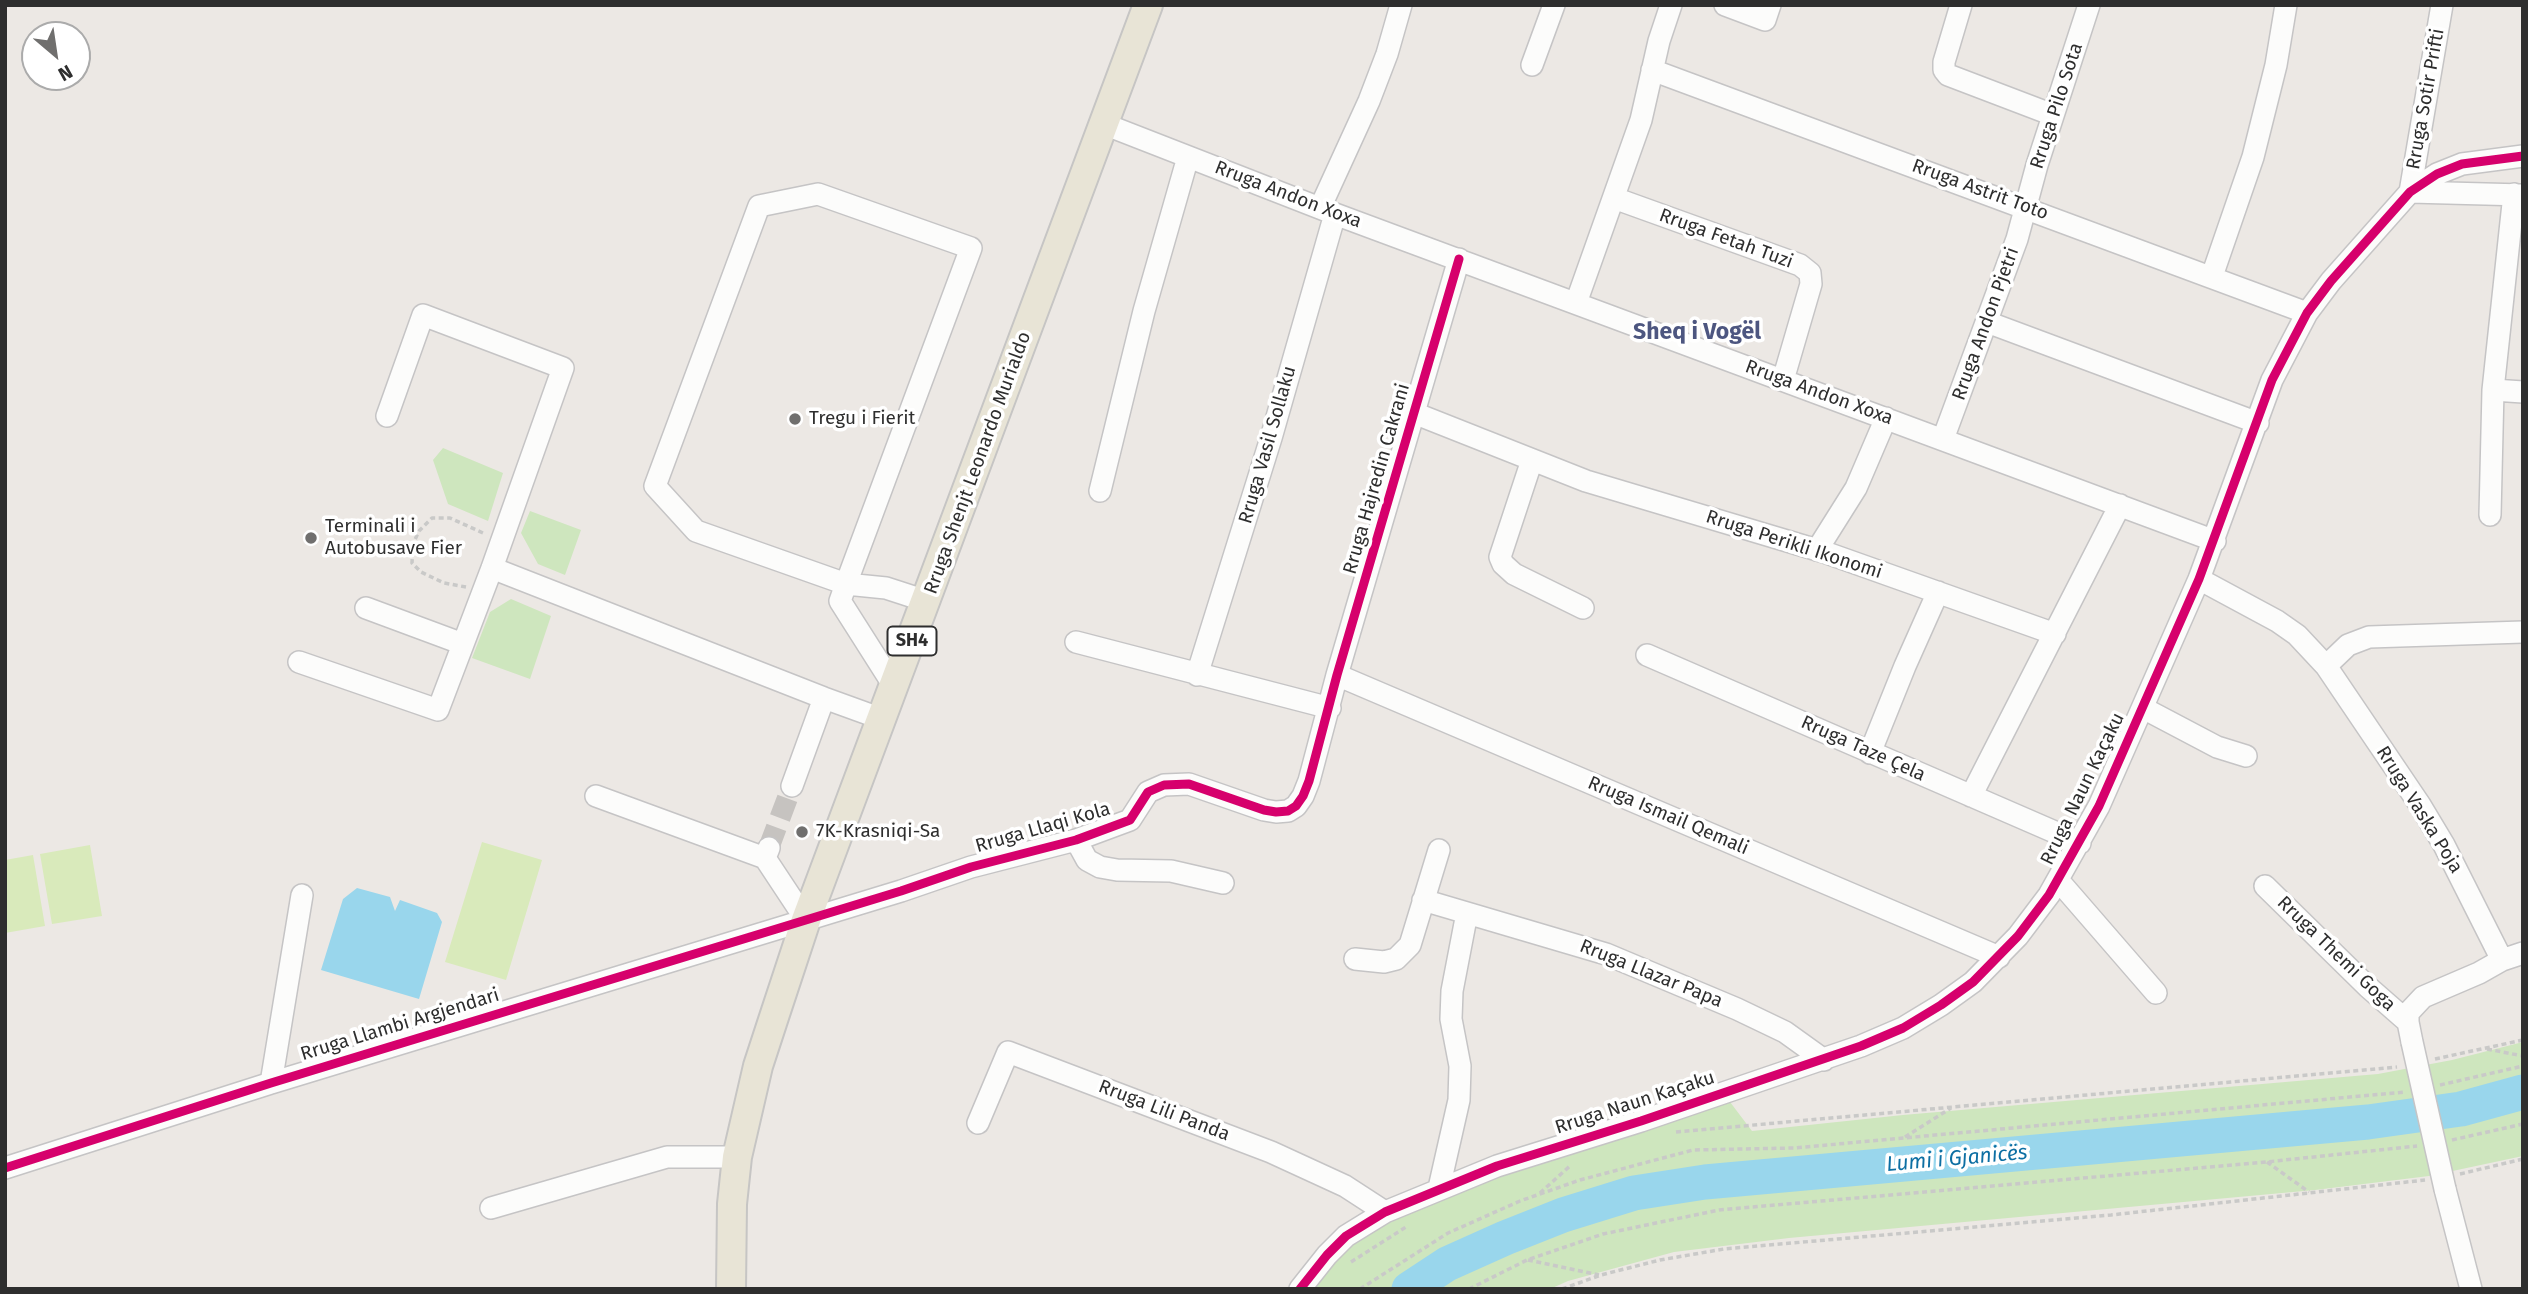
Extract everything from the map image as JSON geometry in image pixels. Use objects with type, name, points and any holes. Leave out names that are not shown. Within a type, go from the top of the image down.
[{"type":"main road","name":"Rruga Shenjt Leonardo Murialdo","points":[[731,1289],[732,1204],[737,1157],[758,1066],[806,920],[1148,5]]},
{"type":"street","name":"Rruga Vasil Sollaku","points":[[1197,675],[1271,438],[1327,211],[1388,54],[1401,5]]},
{"type":"street","points":[[1532,65],[1554,5]]},
{"type":"street","points":[[1576,303],[1641,120],[1671,5]]},
{"type":"street","points":[[1725,5],[1768,13]]},
{"type":"street","points":[[1961,5],[1944,62],[1944,70],[1948,75],[2053,115]]},
{"type":"street","name":"Rruga Pilo Sota","points":[[2026,208],[2089,5]]},
{"type":"street","points":[[2213,276],[2256,147],[2276,65],[2286,5]]},
{"type":"street","name":"Rruga Sotir Prifti","points":[[2410,192],[2442,5]]},
{"type":"street","name":"Rruga Astrit Toto","points":[[1652,70],[2307,313]]},
{"type":"street","name":"Rruga Andon Xoxa","points":[[1104,124],[1327,211],[2214,541]]},
{"type":"street","name":"Rruga Naun Kaçaku","points":[[1300,1289],[1346,1236],[1385,1212],[1497,1166],[1861,1046],[1912,1022],[1957,994],[1998,957],[2018,936],[2058,880],[2099,806],[2199,579],[2272,380],[2307,313],[2331,281],[2410,192],[2437,174],[2462,164],[2523,156]]},
{"type":"street","name":"Rruga Andon Xoxa","points":[[1100,491],[1144,311],[1188,157]]},
{"type":"street","points":[[2410,192],[2518,195],[2493,390],[2490,515]]},
{"type":"street","points":[[894,686],[841,601],[846,584],[971,248],[818,194],[759,206],[655,486],[696,531],[846,584],[886,588],[926,601]]},
{"type":"street","name":"Rruga Fetah Tuzi","points":[[1614,198],[1800,265],[1810,273],[1811,284],[1783,380]]},
{"type":"street","name":"Rruga Andon Pjetri","points":[[1942,439],[1987,322],[2026,208]]},
{"type":"street","name":"Rruga Hajredin Cakrani","points":[[1330,708],[1337,675],[1459,259]]},
{"type":"street","points":[[299,662],[438,710],[484,591],[563,368],[424,315],[387,416]]},
{"type":"street","points":[[1987,322],[2258,423]]},
{"type":"street","points":[[2493,390],[2523,392]]},
{"type":"street","name":"Rruga Perikli Ikonomi","points":[[1414,412],[1532,460],[1634,497],[1753,529],[2055,634]]},
{"type":"street","points":[[1817,551],[1856,488],[1886,418]]},
{"type":"street","points":[[1532,460],[1500,557],[1503,564],[1514,574],[1583,608]]},
{"type":"street","points":[[1970,796],[2120,505]]},
{"type":"street","points":[[492,568],[882,719]]},
{"type":"street","name":"Rruga Vaska Poja","points":[[2199,579],[2277,621],[2297,635],[2326,666],[2420,805],[2502,960]]},
{"type":"street","points":[[1870,753],[1938,592]]},
{"type":"street","points":[[366,608],[463,644]]},
{"type":"street","points":[[2326,666],[2347,645],[2369,637],[2523,632]]},
{"type":"street","points":[[1076,642],[1330,708]]},
{"type":"street","name":"Rruga Taze Çela","points":[[1647,655],[2080,843]]},
{"type":"street","name":"Rruga Ismail Qemali","points":[[1337,675],[1998,957]]},
{"type":"street","points":[[792,786],[824,698]]},
{"type":"street","name":"Rruga Llaqi Kola","points":[[806,920],[971,867],[1076,840],[1130,820],[1148,792],[1164,785],[1189,784],[1264,810],[1288,811],[1296,806],[1303,796],[1330,708]]},
{"type":"street","name":"Rruga Naun Kaçaku","points":[[2143,708],[2217,747],[2246,756]]},
{"type":"street","points":[[596,796],[767,853],[806,920]]},
{"type":"street","name":"Rruga Llaqi Kola","points":[[1076,840],[1087,860],[1100,867],[1171,872],[1223,883]]},
{"type":"street","points":[[1355,959],[1384,962],[1396,959],[1404,952],[1415,933],[1439,850]]},
{"type":"street","name":"Rruga Naun Kaçaku","points":[[2058,880],[2156,993]]},
{"type":"street","name":"Rruga Themi Goga","points":[[2265,886],[2410,1032]]},
{"type":"street","points":[[271,1083],[302,895]]},
{"type":"street","name":"Rruga Llazar Papa","points":[[1423,900],[1606,954],[1693,989],[1785,1032],[1824,1060]]},
{"type":"street","points":[[1439,1188],[1459,1100],[1460,1066],[1451,1019],[1452,991],[1467,912]]},
{"type":"street","name":"Rruga Llambi Argjendari","points":[[5,1168],[271,1083],[806,920]]},
{"type":"street","name":"Rruga Themi Goga","points":[[2410,1032],[2408,1013],[2423,997],[2523,953]]},
{"type":"street","points":[[2410,1032],[2443,1181],[2471,1289]]},
{"type":"street","name":"Rruga Lili Panda","points":[[978,1123],[1008,1052],[1271,1152],[1345,1186],[1385,1212]]},
{"type":"street","points":[[491,1208],[667,1157],[737,1157]]},
{"type":"path","points":[[484,591],[444,583],[421,572],[412,563],[413,544],[419,531],[432,518],[450,518],[501,543]]},
{"type":"path","points":[[2424,1062],[2523,1041]]},
{"type":"path","points":[[2485,1049],[2523,1056]]},
{"type":"path","points":[[1671,1133],[2399,1066]]},
{"type":"path","points":[[2438,1086],[2523,1066]]},
{"type":"path","points":[[1360,1289],[1448,1233],[1538,1195],[1580,1180],[1693,1150],[1794,1147],[2411,1091]]},
{"type":"path","points":[[1903,1138],[1953,1107]]},
{"type":"path","points":[[2448,1140],[2523,1124]]},
{"type":"path","points":[[1469,1289],[1527,1260],[1604,1234],[1719,1210],[2266,1162],[2422,1145]]},
{"type":"path","points":[[1562,1289],[1601,1275],[1660,1260],[1724,1249],[2111,1215],[2443,1181],[2523,1159]]},
{"type":"path","points":[[1538,1195],[1576,1161]]},
{"type":"path","points":[[2266,1162],[2311,1194]]},
{"type":"path","points":[[1350,1263],[1414,1223]]},
{"type":"path","points":[[1527,1260],[1601,1275]]},
{"type":"green space","points":[[443,448],[503,473],[488,521],[448,504],[433,460]]},
{"type":"green space","points":[[530,511],[581,530],[565,575],[538,564],[521,533]]},
{"type":"green space","points":[[511,599],[551,616],[530,679],[472,658],[490,612]]},
{"type":"green space","points":[[482,842],[542,860],[506,980],[445,962]]},
{"type":"green space","points":[[90,845],[102,916],[52,924],[40,854]]},
{"type":"green space","points":[[33,855],[45,926],[5,933],[5,860]]},
{"type":"green space","points":[[2523,1042],[2523,1156],[2429,1176],[2315,1190],[1789,1238],[1674,1252],[1568,1281],[1550,1289],[1311,1289],[1354,1236],[1438,1195],[1727,1098],[1752,1131],[1903,1115],[2378,1074],[2452,1060]]},
{"type":"water","points":[[357,888],[390,897],[395,911],[400,900],[437,913],[442,922],[419,999],[321,970],[343,899]]},
{"type":"waterway","name":"Lumi i Gjanicës","points":[[1409,1289],[1447,1264],[1505,1238],[1563,1215],[1634,1193],[1705,1182],[2368,1122],[2461,1109],[2523,1092]]},
{"type":"tunnel","points":[[769,847],[792,786]]},
{"type":"cycle path","points":[[1300,1289],[1346,1236],[1385,1212],[1497,1166],[1641,1121],[1861,1046],[1903,1028],[1973,982],[2018,936],[2049,895],[2099,806],[2199,579],[2272,380],[2307,313],[2331,281],[2410,192],[2437,174],[2462,164],[2523,156]]},
{"type":"cycle path","points":[[5,1168],[971,867],[1076,840],[1130,820],[1148,792],[1164,785],[1189,784],[1276,812],[1288,811],[1296,806],[1309,781],[1337,675],[1459,259]]},
{"type":"place","name":"Tregu i Fierit","points":[[795,419]]},
{"type":"place","name":"Terminali i Autobusave Fier","points":[[311,538]]},
{"type":"place","name":"7K-Krasniqi-Sa","points":[[802,832]]},
{"type":"district","name":"Sheq i Vogël","points":[[1697,333]]}]
